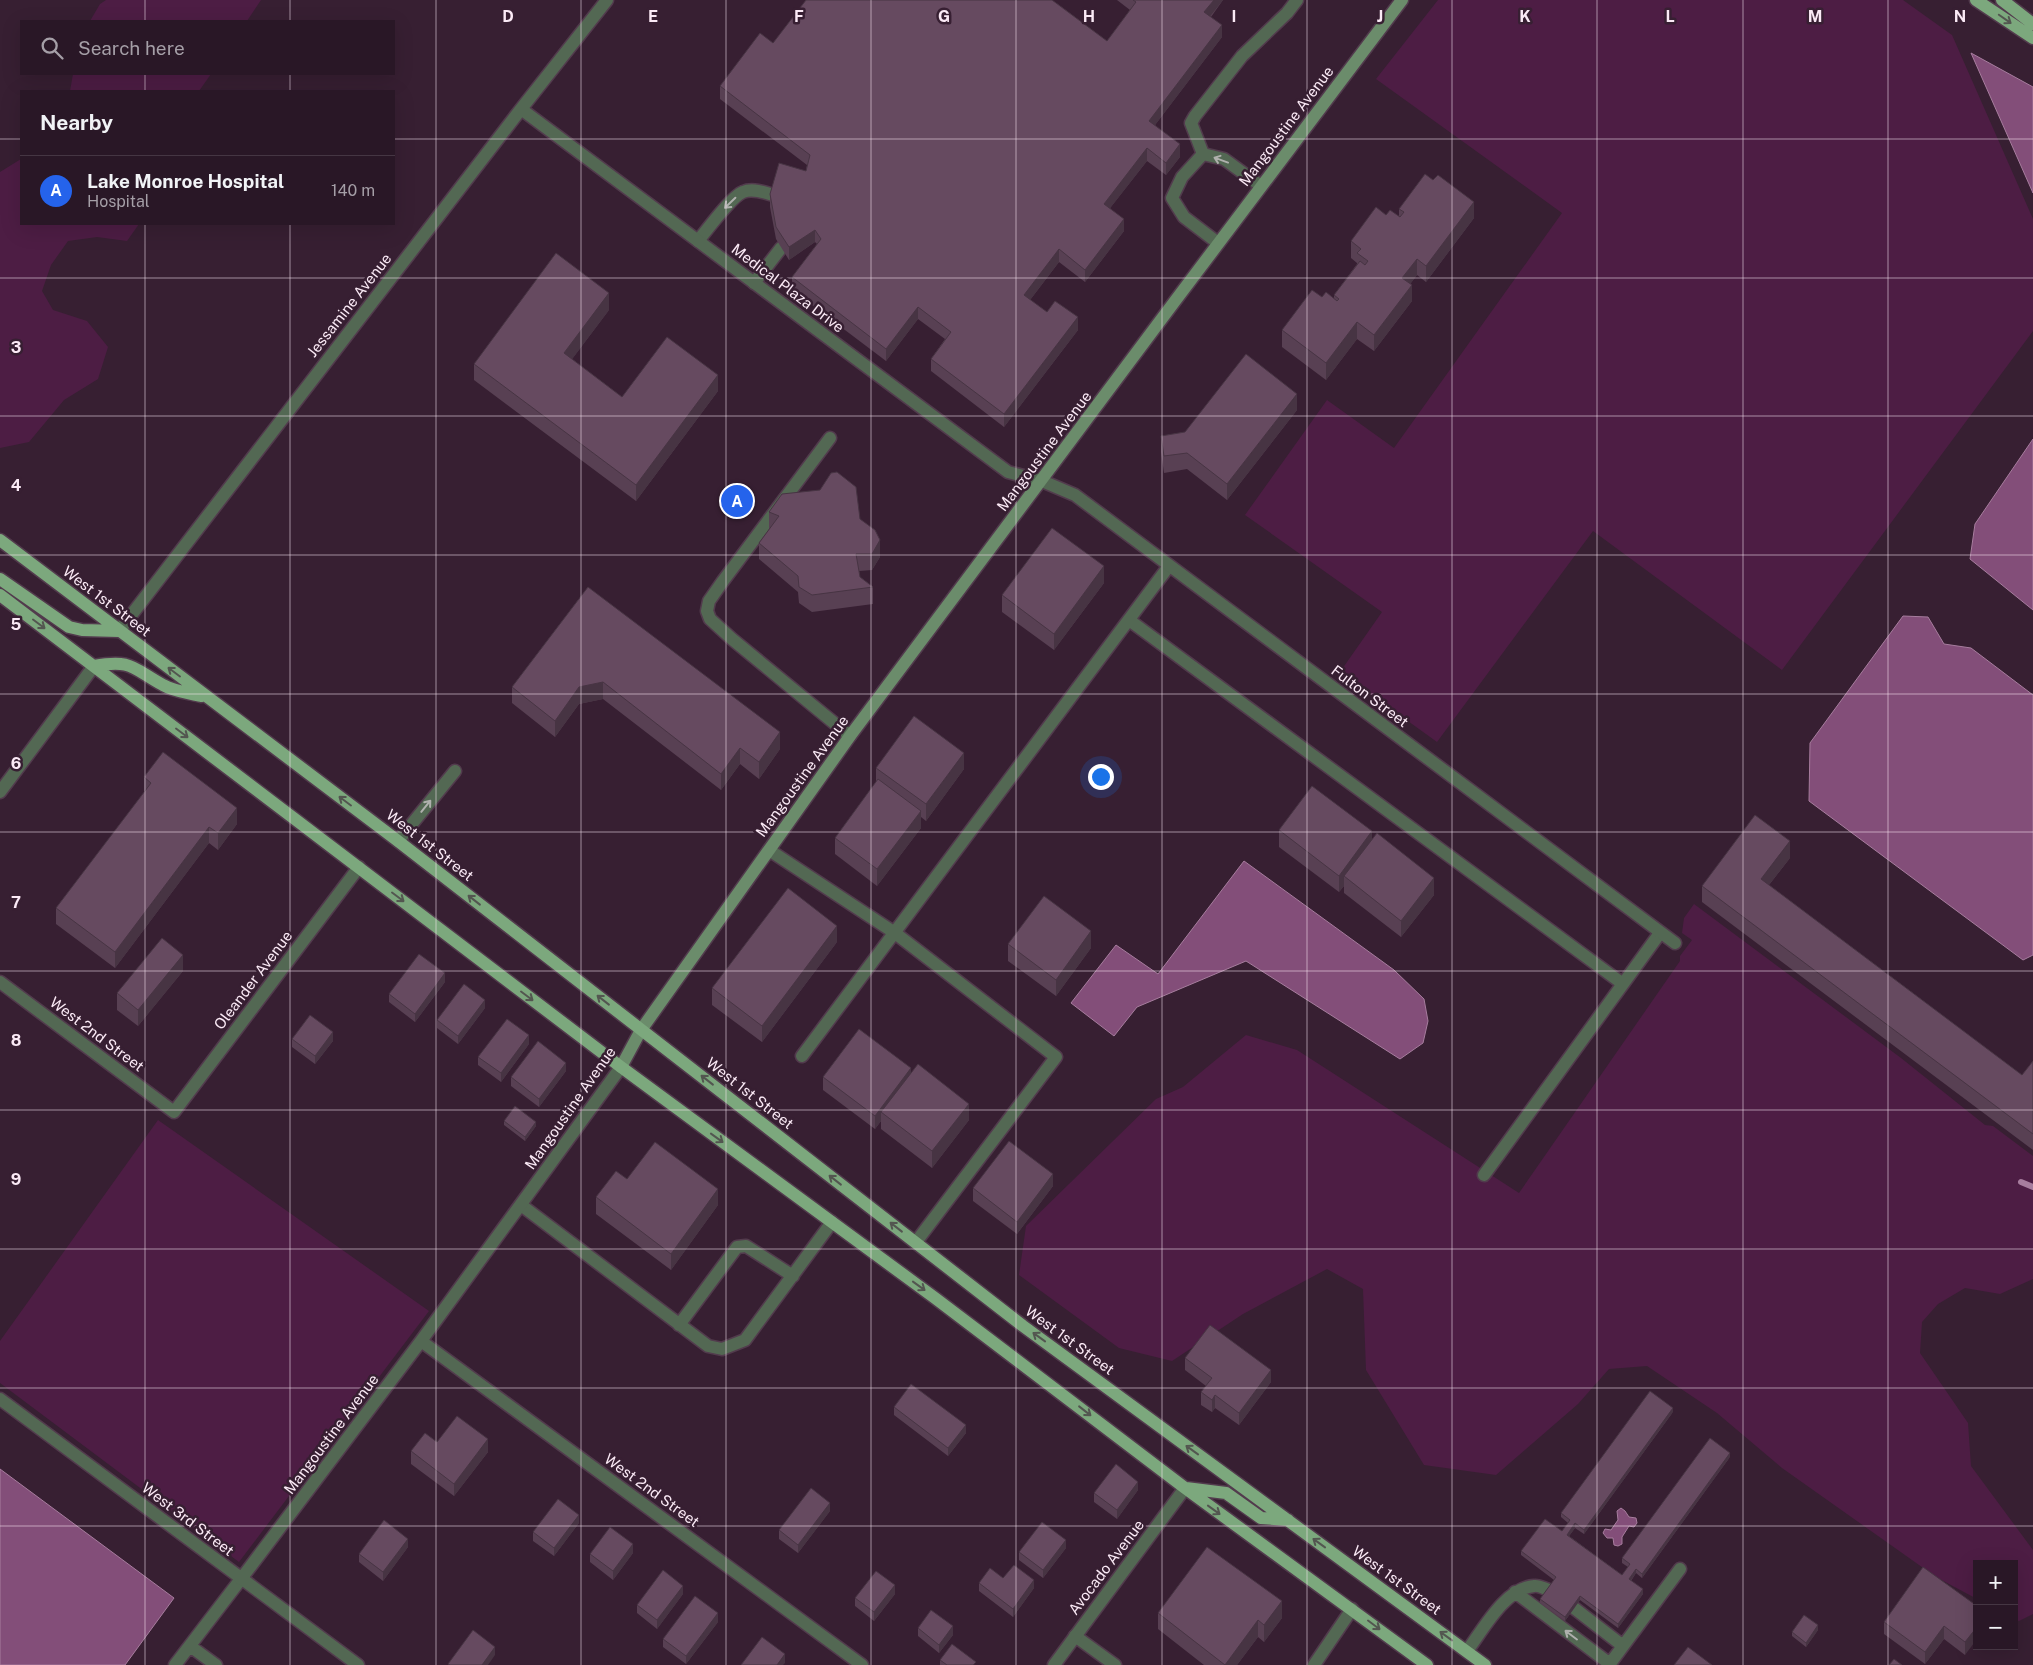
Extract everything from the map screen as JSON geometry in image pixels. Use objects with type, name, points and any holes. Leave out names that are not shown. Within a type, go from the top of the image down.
[{"type":"main road","points":[[1976,0],[2033,38]]},
{"type":"main road","points":[[2002,0],[2033,24]]},
{"type":"main road","name":"West 1st Street","points":[[0,540],[398,840],[1024,1326],[1485,1665]]},
{"type":"main road","points":[[0,579],[69,627],[82,630],[119,631]]},
{"type":"main road","points":[[0,595],[621,1067],[1032,1371],[1185,1488],[1427,1665]]},
{"type":"main road","points":[[94,666],[115,662],[129,665],[164,687],[208,698]]},
{"type":"main road","points":[[1185,1488],[1226,1493],[1261,1518],[1288,1520]]},
{"type":"street","name":"Jessamine Avenue","points":[[119,631],[520,108],[607,0]]},
{"type":"street","points":[[1203,154],[1192,123],[1194,116],[1242,56],[1287,13],[1297,0]]},
{"type":"street","name":"Mangoustine Avenue","points":[[175,1665],[422,1341],[521,1205],[621,1067],[641,1030],[850,736],[1402,0]]},
{"type":"street","name":"Medical Plaza Drive","points":[[520,108],[1008,472],[1042,481]]},
{"type":"street","points":[[1203,154],[1224,159],[1261,186]]},
{"type":"street","points":[[1203,154],[1182,177],[1172,198],[1184,217],[1218,243]]},
{"type":"street","points":[[698,241],[723,210],[742,192],[759,191],[773,195]]},
{"type":"street","points":[[754,283],[781,248]]},
{"type":"street","points":[[830,438],[718,588],[709,601],[707,611],[710,619],[732,640],[850,736]]},
{"type":"street","name":"Fulton Street","points":[[1042,481],[1075,495],[1675,943]]},
{"type":"street","points":[[802,1056],[1169,566]]},
{"type":"street","points":[[1129,620],[1623,984]]},
{"type":"street","points":[[0,792],[94,666]]},
{"type":"street","points":[[398,840],[455,771]]},
{"type":"street","points":[[769,850],[895,933],[1056,1057],[916,1242]]},
{"type":"street","name":"Oleander Avenue","points":[[174,1112],[359,867]]},
{"type":"street","points":[[1484,1175],[1660,933]]},
{"type":"street","name":"West 2nd Street","points":[[0,982],[174,1112]]},
{"type":"street","points":[[521,1205],[708,1346],[722,1349],[745,1340],[832,1222]]},
{"type":"street","points":[[680,1325],[737,1247],[746,1246],[793,1276]]},
{"type":"street","name":"West 2nd Street","points":[[422,1341],[862,1665]]},
{"type":"street","name":"West 3rd Street","points":[[0,1399],[358,1665]]},
{"type":"street","name":"Avocado Avenue","points":[[1054,1665],[1185,1488]]},
{"type":"street","points":[[1514,1592],[1610,1664],[1680,1569]]},
{"type":"street","points":[[1467,1651],[1504,1602],[1514,1592],[1535,1586],[1549,1590]]},
{"type":"street","points":[[1574,1608],[1623,1646]]},
{"type":"street","points":[[1314,1665],[1352,1609]]},
{"type":"street","points":[[1075,1636],[1115,1665]]},
{"type":"street","points":[[190,1646],[216,1665]]},
{"type":"shaded area","points":[[106,0],[261,0],[248,20],[91,20],[100,4]]},
{"type":"shaded area","points":[[1438,0],[1903,0],[1952,35],[2033,219],[2033,331],[1782,670],[1593,531],[1437,742],[1340,672],[1382,612],[1245,515],[1327,400],[1394,448],[1562,213],[1376,79]]},
{"type":"shaded area","points":[[1971,53],[2033,87],[2033,193]]},
{"type":"shaded area","points":[[73,75],[210,75],[200,90],[70,90]]},
{"type":"shaded area","points":[[20,160],[20,225],[138,225],[127,241],[97,237],[68,241],[51,265],[42,291],[53,310],[87,321],[108,347],[98,379],[64,400],[29,442],[0,448],[0,172]]},
{"type":"shaded area","points":[[2033,439],[2033,610],[1970,559],[1975,524]]},
{"type":"shaded area","points":[[1903,616],[1928,617],[1944,644],[1971,648],[2033,695],[2033,955],[2023,960],[1809,801],[1810,743]]},
{"type":"shaded area","points":[[1244,861],[1394,970],[1424,999],[1428,1021],[1423,1043],[1400,1059],[1246,961],[1137,1007],[1114,1036],[1071,1003],[1116,945],[1158,974]]},
{"type":"shaded area","points":[[1694,904],[1901,1058],[1985,1125],[1993,1126],[2033,1156],[2033,1279],[2000,1294],[1965,1288],[1938,1304],[1922,1322],[1920,1353],[1968,1423],[1971,1466],[2033,1550],[2033,1614],[2019,1621],[2018,1560],[1973,1560],[1973,1597],[1936,1577],[1782,1468],[1717,1413],[1647,1366],[1609,1369],[1578,1404],[1496,1475],[1424,1465],[1366,1370],[1363,1289],[1327,1269],[1243,1314],[1172,1361],[1119,1348],[1019,1275],[1026,1226],[1156,1099],[1183,1087],[1246,1035],[1297,1050],[1519,1193],[1680,961],[1680,956],[1692,940],[1682,933],[1684,918]]},
{"type":"shaded area","points":[[158,1120],[429,1311],[239,1562],[0,1383],[0,1341]]},
{"type":"shaded area","points":[[0,1469],[174,1598],[125,1665],[0,1665]]},
{"type":"shaded area","points":[[1621,1508],[1629,1517],[1636,1518],[1637,1523],[1634,1527],[1629,1526],[1622,1537],[1622,1544],[1618,1546],[1614,1545],[1613,1538],[1607,1538],[1603,1533],[1605,1529],[1611,1530],[1618,1520],[1617,1511]]},
{"type":"building","points":[[806,0],[1052,0],[1107,41],[1136,2],[1133,0],[1214,0],[1204,12],[1222,25],[1149,121],[1180,144],[1166,163],[1147,148],[1104,204],[1124,219],[1085,270],[1059,249],[1024,295],[1047,312],[1055,301],[1078,317],[1004,414],[931,359],[951,332],[918,307],[886,349],[792,277],[821,239],[815,230],[789,247],[776,227],[770,194],[779,163],[806,171],[810,155],[720,86],[760,33],[773,43]]},
{"type":"building","points":[[1425,174],[1433,180],[1438,175],[1474,202],[1426,266],[1417,259],[1402,278],[1412,285],[1374,335],[1357,322],[1326,363],[1282,330],[1312,290],[1322,297],[1326,292],[1337,301],[1339,299],[1334,295],[1360,261],[1365,265],[1368,261],[1357,253],[1361,249],[1351,241],[1376,207],[1386,215],[1390,210],[1400,217],[1404,212],[1399,209]]},
{"type":"building","points":[[556,253],[609,293],[564,353],[622,397],[667,337],[718,375],[636,485],[474,364]]},
{"type":"building","points":[[1246,354],[1297,394],[1227,484],[1187,453],[1164,456],[1161,436],[1185,432]]},
{"type":"building","points":[[837,472],[856,487],[860,519],[875,530],[880,540],[872,554],[856,554],[860,577],[873,587],[812,595],[799,587],[798,576],[759,543],[779,516],[769,512],[782,494],[820,490],[831,473]]},
{"type":"building","points":[[1052,528],[1104,566],[1054,634],[1002,595]]},
{"type":"building","points":[[588,587],[780,732],[759,762],[740,748],[721,774],[603,682],[579,687],[555,721],[512,687]]},
{"type":"building","points":[[914,716],[964,753],[926,804],[876,768]]},
{"type":"building","points":[[163,752],[237,808],[218,833],[209,827],[115,952],[56,908],[151,783],[144,777]]},
{"type":"building","points":[[878,779],[921,811],[877,869],[835,838]]},
{"type":"building","points":[[1312,786],[1372,831],[1339,876],[1279,830]]},
{"type":"building","points":[[1755,815],[1790,841],[1761,879],[2022,1075],[2033,1061],[2033,1134],[1702,886]]},
{"type":"building","points":[[1377,833],[1434,878],[1401,921],[1344,876]]},
{"type":"building","points":[[788,888],[837,926],[762,1026],[712,988]]},
{"type":"building","points":[[1044,896],[1091,931],[1056,980],[1008,944]]},
{"type":"building","points":[[162,938],[183,955],[138,1010],[117,993]]},
{"type":"building","points":[[419,954],[445,973],[415,1014],[389,994]]},
{"type":"building","points":[[464,984],[485,1000],[458,1036],[437,1020]]},
{"type":"building","points":[[310,1015],[333,1032],[315,1056],[292,1039]]},
{"type":"building","points":[[507,1019],[529,1035],[501,1073],[478,1057]]},
{"type":"building","points":[[859,1029],[911,1068],[875,1116],[823,1077]]},
{"type":"building","points":[[538,1041],[566,1063],[539,1099],[511,1077]]},
{"type":"building","points":[[918,1064],[969,1104],[932,1151],[881,1112]]},
{"type":"building","points":[[515,1106],[536,1122],[525,1137],[504,1121]]},
{"type":"building","points":[[1009,1141],[1053,1174],[1017,1222],[973,1188]]},
{"type":"building","points":[[655,1142],[718,1189],[671,1254],[596,1197],[616,1171],[627,1179]]},
{"type":"building","points":[[1210,1325],[1271,1370],[1239,1413],[1215,1395],[1212,1400],[1201,1392],[1212,1378],[1185,1358]]},
{"type":"building","points":[[911,1384],[966,1425],[948,1448],[894,1407]]},
{"type":"building","points":[[1650,1391],[1673,1408],[1584,1530],[1575,1523],[1567,1535],[1622,1575],[1630,1564],[1622,1558],[1710,1438],[1730,1453],[1642,1574],[1636,1569],[1629,1579],[1643,1589],[1618,1624],[1580,1596],[1565,1617],[1540,1599],[1556,1577],[1521,1551],[1545,1519],[1562,1531],[1570,1520],[1561,1513]]},
{"type":"building","points":[[457,1416],[488,1439],[454,1484],[411,1451],[425,1433],[437,1442]]},
{"type":"building","points":[[1116,1464],[1138,1482],[1117,1510],[1094,1493]]},
{"type":"building","points":[[811,1488],[830,1503],[798,1545],[779,1530]]},
{"type":"building","points":[[558,1499],[579,1515],[554,1548],[533,1532]]},
{"type":"building","points":[[384,1520],[408,1539],[383,1572],[359,1554]]},
{"type":"building","points":[[1042,1522],[1066,1540],[1043,1570],[1019,1552]]},
{"type":"building","points":[[610,1527],[633,1544],[613,1571],[590,1554]]},
{"type":"building","points":[[1207,1547],[1282,1601],[1264,1625],[1258,1620],[1225,1665],[1158,1613]]},
{"type":"building","points":[[1014,1565],[1034,1580],[1013,1609],[979,1583],[990,1568],[1003,1578]]},
{"type":"building","points":[[1923,1567],[1973,1603],[1973,1632],[1965,1642],[1944,1626],[1925,1652],[1884,1622]]},
{"type":"building","points":[[663,1570],[683,1586],[657,1620],[637,1605]]},
{"type":"building","points":[[876,1571],[895,1585],[874,1612],[855,1598]]},
{"type":"building","points":[[695,1596],[718,1613],[686,1656],[663,1639]]},
{"type":"building","points":[[931,1610],[953,1626],[939,1645],[918,1628]]},
{"type":"building","points":[[1804,1615],[1818,1625],[1806,1643],[1792,1632]]},
{"type":"building","points":[[473,1630],[495,1647],[482,1665],[448,1664]]},
{"type":"building","points":[[762,1637],[785,1654],[777,1665],[741,1665]]},
{"type":"building","points":[[952,1644],[976,1662],[973,1665],[947,1665],[940,1660]]},
{"type":"building","points":[[1688,1647],[1712,1665],[1674,1665]]},
{"type":"building","points":[[1894,1659],[1902,1665],[1889,1665]]},
{"type":"waterway","points":[[2021,1182],[2033,1187]]},
{"type":"place","name":"Lake Monroe Hospital","points":[[737,501]]}]
